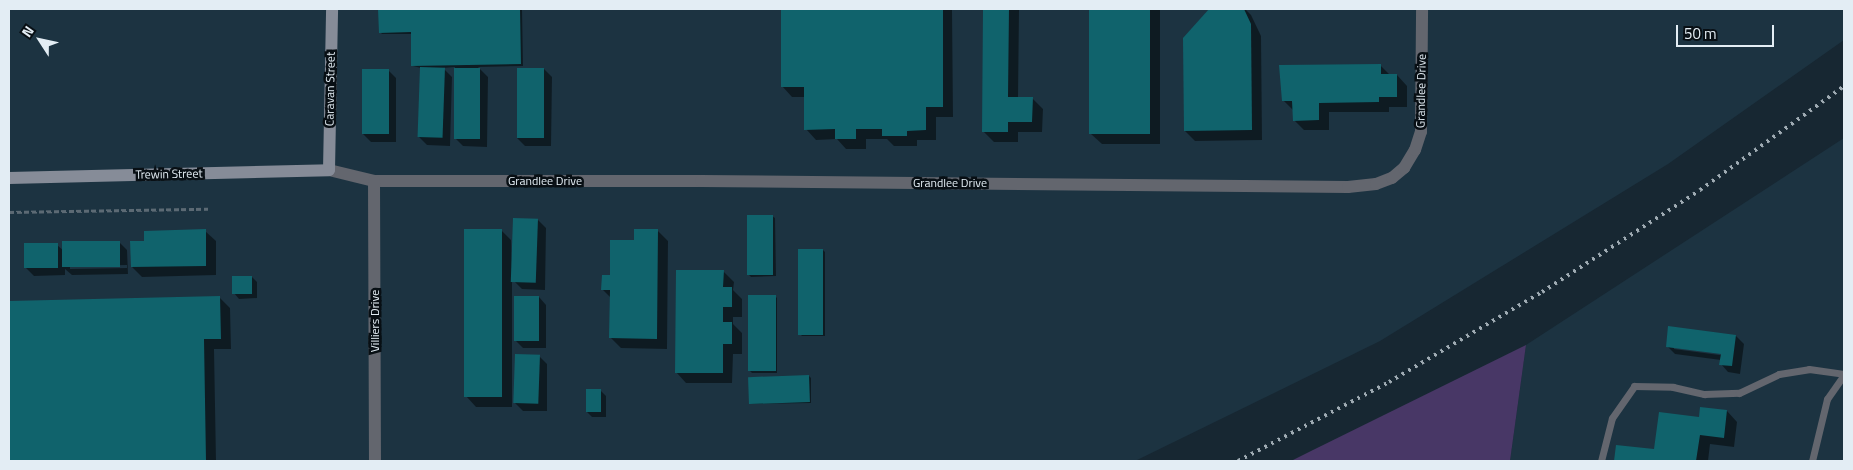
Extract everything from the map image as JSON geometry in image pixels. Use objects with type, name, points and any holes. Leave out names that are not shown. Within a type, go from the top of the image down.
[{"type":"street","name":"Caravan Street","points":[[329,170],[332,9]]},
{"type":"street","name":"Grandlee Drive","points":[[329,170],[374,181],[711,181],[1338,186],[1376,184],[1392,178],[1404,168],[1415,150],[1420,132],[1422,9]]},
{"type":"street","name":"Trewin Street","points":[[9,178],[329,170]]},
{"type":"street","name":"Villiers Drive","points":[[374,181],[375,461]]},
{"type":"lane","points":[[1601,461],[1612,418],[1634,386],[1674,387],[1704,394],[1740,393],[1779,374],[1809,369],[1844,375],[1827,399],[1812,461]]},
{"type":"path","points":[[9,212],[208,210]]},
{"type":"shaded area","points":[[9,9],[1844,9],[1844,40],[1668,164],[1380,341],[1135,461],[9,461]]},
{"type":"shaded area","points":[[1844,138],[1844,461],[1510,461],[1526,345]]},
{"type":"shaded area","points":[[1526,345],[1510,461],[1291,461],[1311,451]]},
{"type":"building","points":[[378,9],[520,9],[521,64],[411,66],[411,32],[379,33]]},
{"type":"building","points":[[781,9],[943,9],[943,107],[926,107],[926,130],[907,131],[907,136],[882,136],[882,129],[856,129],[856,139],[835,139],[835,129],[804,130],[804,87],[781,87]]},
{"type":"building","points":[[983,9],[1009,9],[1008,97],[1033,97],[1032,122],[1008,122],[1008,132],[982,132]]},
{"type":"building","points":[[1089,9],[1150,9],[1150,134],[1089,134]]},
{"type":"building","points":[[1209,9],[1244,9],[1251,24],[1252,130],[1184,131],[1183,38]]},
{"type":"building","points":[[1381,64],[1381,74],[1397,74],[1397,97],[1379,97],[1379,102],[1319,103],[1319,120],[1293,121],[1292,101],[1282,101],[1279,65]]},
{"type":"building","points":[[420,67],[445,68],[443,138],[418,137]]},
{"type":"building","points":[[454,68],[480,68],[480,139],[454,139]]},
{"type":"building","points":[[517,68],[544,68],[544,138],[517,138]]},
{"type":"building","points":[[362,69],[389,69],[389,134],[362,134]]},
{"type":"building","points":[[747,215],[773,215],[773,275],[747,275]]},
{"type":"building","points":[[513,218],[538,219],[536,283],[511,282]]},
{"type":"building","points":[[206,229],[206,266],[131,267],[130,241],[144,241],[144,231]]},
{"type":"building","points":[[464,229],[502,229],[502,397],[464,397]]},
{"type":"building","points":[[634,229],[658,229],[657,339],[609,338],[610,290],[601,290],[602,275],[610,275],[610,240],[634,240]]},
{"type":"building","points":[[62,241],[120,241],[120,267],[62,267]]},
{"type":"building","points":[[24,243],[58,243],[58,268],[24,268]]},
{"type":"building","points":[[798,249],[823,249],[823,335],[798,335]]},
{"type":"building","points":[[676,270],[724,270],[723,287],[732,287],[732,307],[723,307],[723,322],[732,322],[732,344],[723,344],[723,373],[675,373]]},
{"type":"building","points":[[232,276],[252,276],[252,294],[232,294]]},
{"type":"building","points":[[748,295],[776,295],[776,371],[748,371]]},
{"type":"building","points":[[220,296],[221,339],[204,339],[206,461],[9,461],[9,301]]},
{"type":"building","points":[[514,296],[539,296],[539,341],[514,341]]},
{"type":"building","points":[[1668,326],[1736,335],[1732,366],[1719,365],[1721,354],[1666,347]]},
{"type":"building","points":[[515,354],[540,355],[538,404],[513,403]]},
{"type":"building","points":[[809,375],[810,402],[749,404],[748,377]]},
{"type":"building","points":[[586,389],[601,389],[601,412],[586,412]]},
{"type":"building","points":[[1700,407],[1727,410],[1724,438],[1700,435],[1696,461],[1614,461],[1616,445],[1654,449],[1659,412],[1699,417]]},
{"type":"railway","points":[[1238,461],[1389,382],[1542,292],[1700,190],[1844,86]]}]
